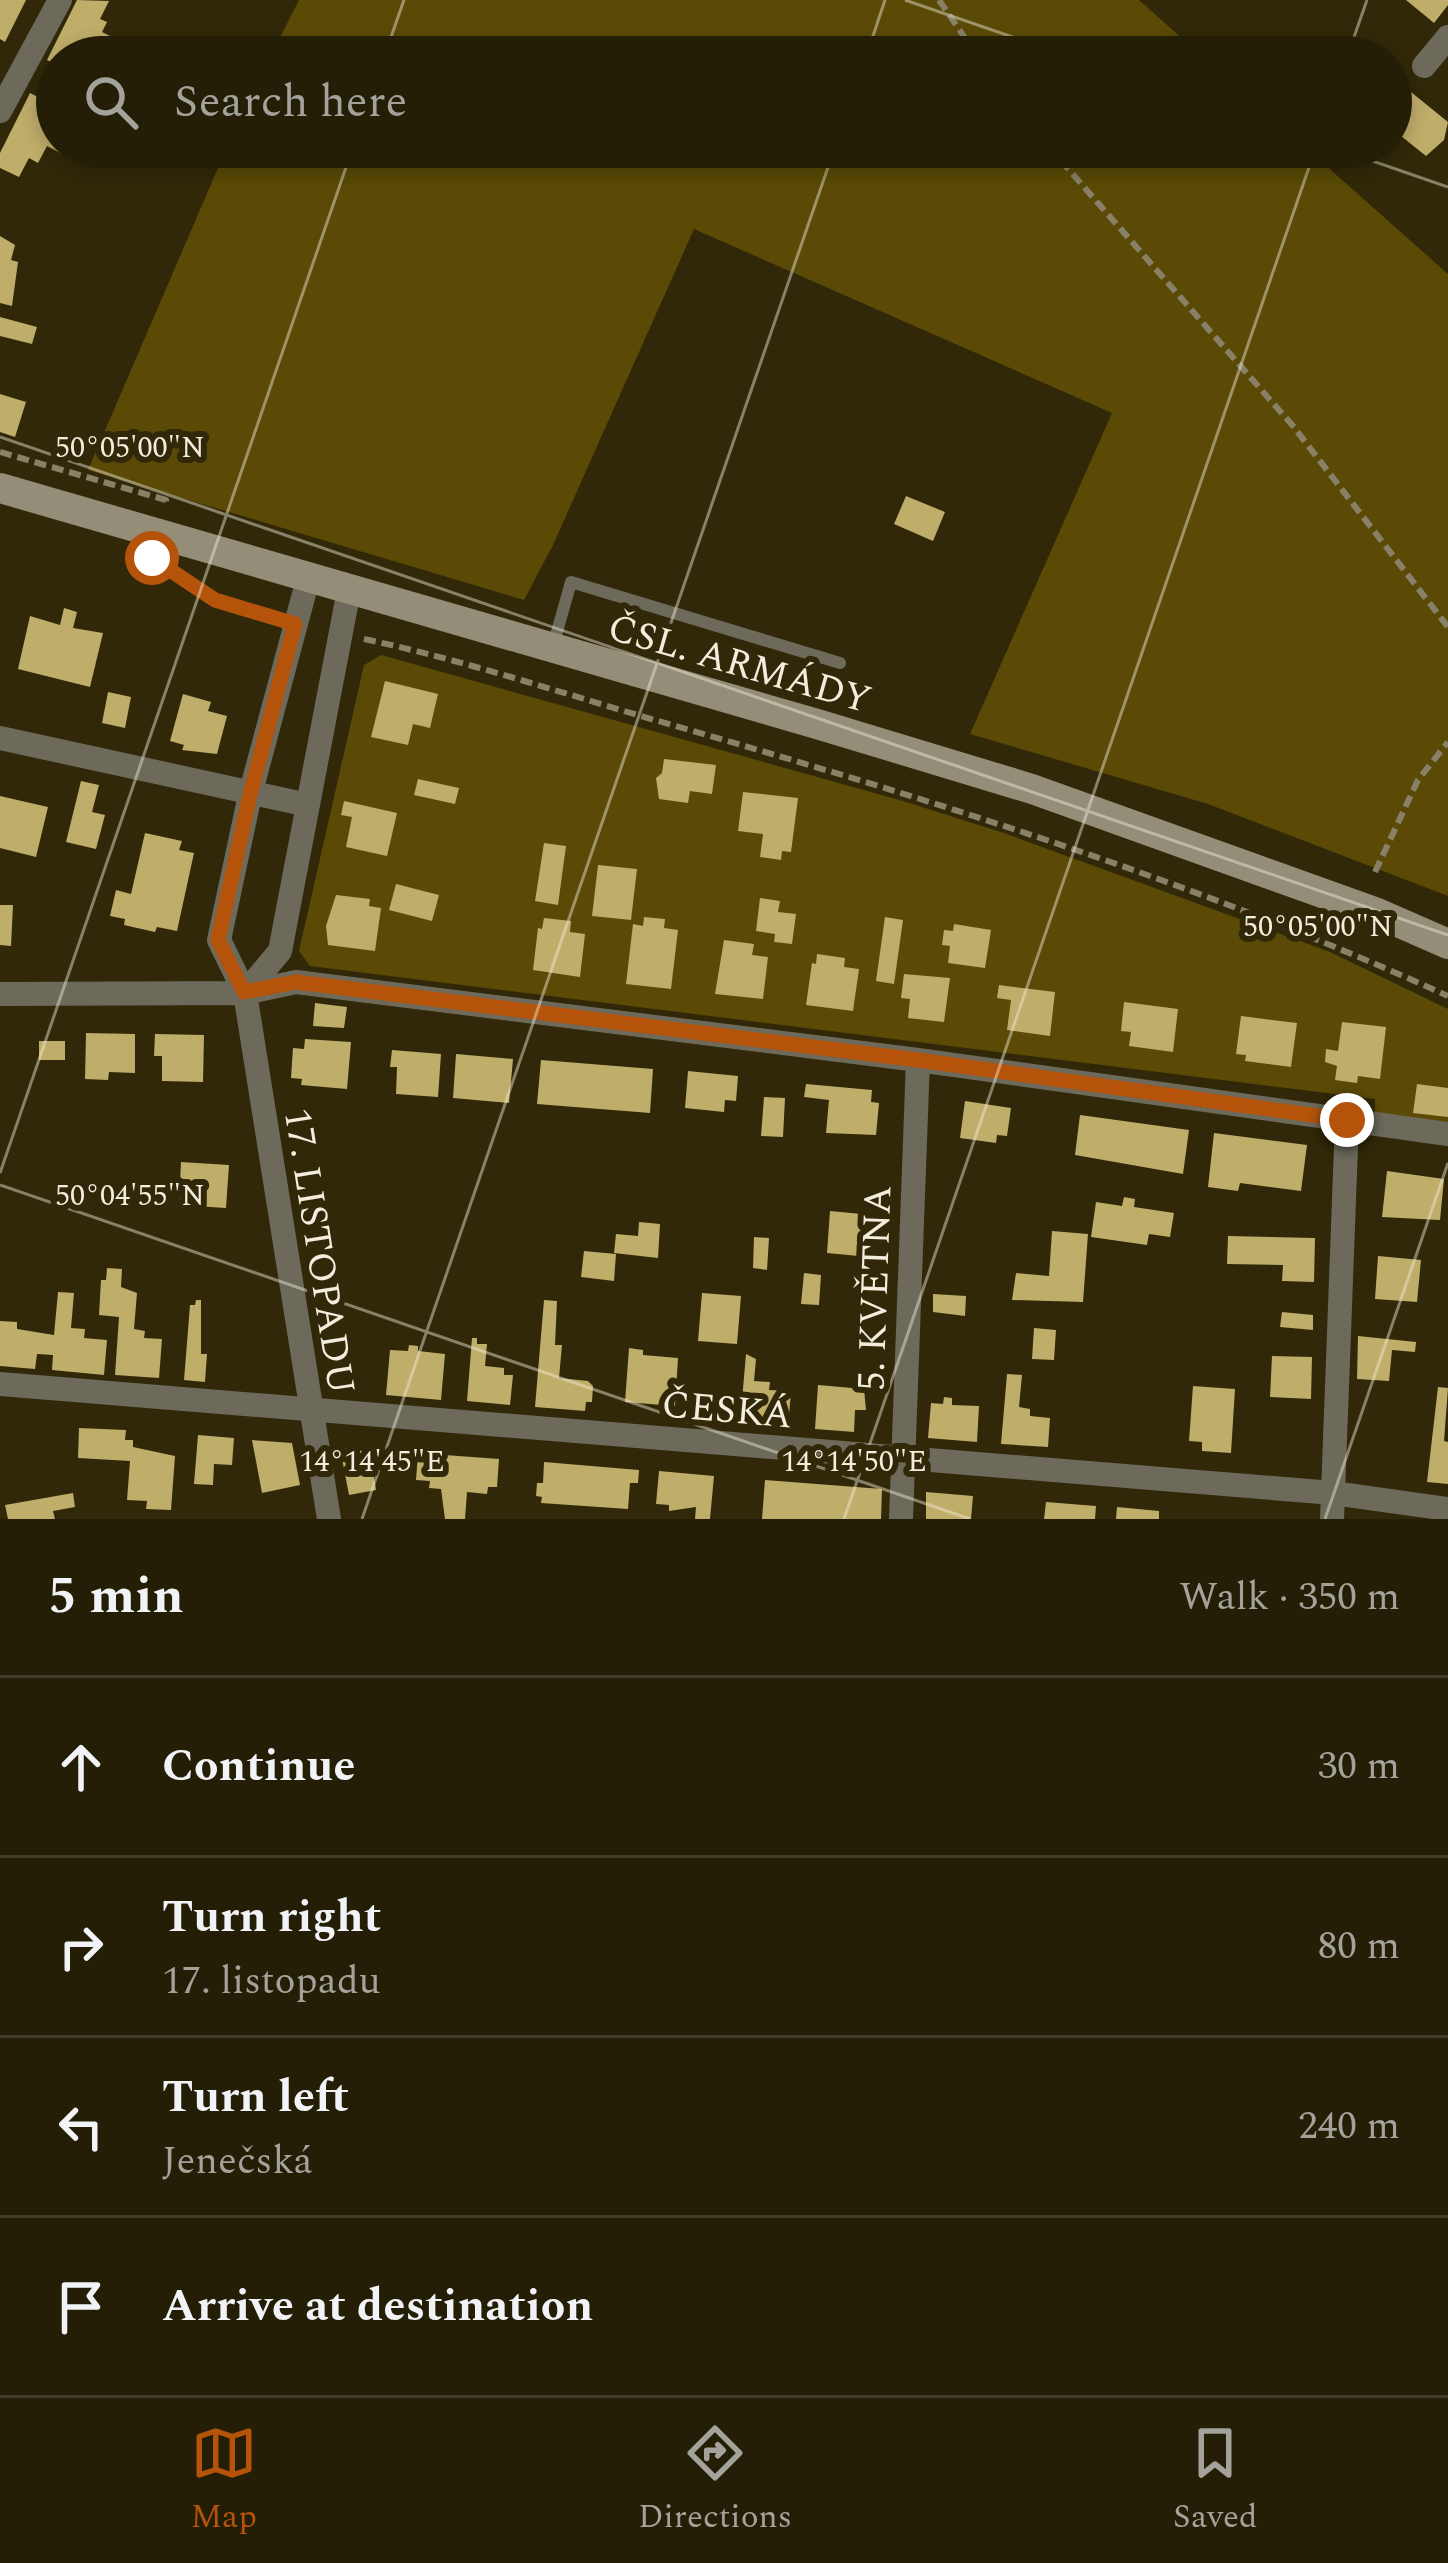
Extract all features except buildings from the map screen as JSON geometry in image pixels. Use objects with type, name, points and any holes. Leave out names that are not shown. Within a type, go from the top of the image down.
[{"type":"main road","name":"ČSL. ARMÁDY","points":[[0,488],[1032,789],[1375,912],[1448,944]]},
{"type":"street","points":[[41,36],[60,0]]},
{"type":"street","points":[[1424,66],[1448,37]]},
{"type":"street","points":[[0,111],[36,44]]},
{"type":"street","name":"17. LISTOPADU","points":[[308,578],[250,795],[218,940],[244,992],[328,1519]]},
{"type":"street","points":[[244,992],[280,951],[349,590]]},
{"type":"street","points":[[0,738],[308,805]]},
{"type":"street","points":[[0,994],[244,992],[296,982],[918,1060],[1448,1134]]},
{"type":"street","name":"5. KVĚTNA","points":[[901,1519],[918,1060]]},
{"type":"street","points":[[1332,1506],[1347,1120]]},
{"type":"street","name":"ČESKÁ","points":[[0,1384],[903,1458],[1332,1506],[1448,1509]]},
{"type":"lane","points":[[553,648],[571,582],[840,663]]},
{"type":"path","points":[[939,0],[964,36]]},
{"type":"path","points":[[1067,168],[1294,426],[1448,627]]},
{"type":"path","points":[[0,452],[166,500],[152,558],[215,600],[295,624]]},
{"type":"path","points":[[341,634],[804,763],[1111,863],[1379,964],[1448,996]]},
{"type":"path","points":[[1375,872],[1418,780],[1448,742]]},
{"type":"shaded area","points":[[299,0],[1139,0],[1179,36],[281,36]]},
{"type":"shaded area","points":[[218,168],[1329,168],[1448,274],[1448,896],[1208,804],[970,734],[1112,413],[694,229],[524,600],[88,470]]},
{"type":"shaded area","points":[[381,655],[903,801],[1330,952],[1448,1009],[1448,1123],[1375,1115],[1375,1099],[310,966],[299,951],[364,665]]},
{"type":"route","points":[[152,558],[215,600],[295,624],[218,940],[244,992],[296,982],[918,1060],[1347,1120]]}]
